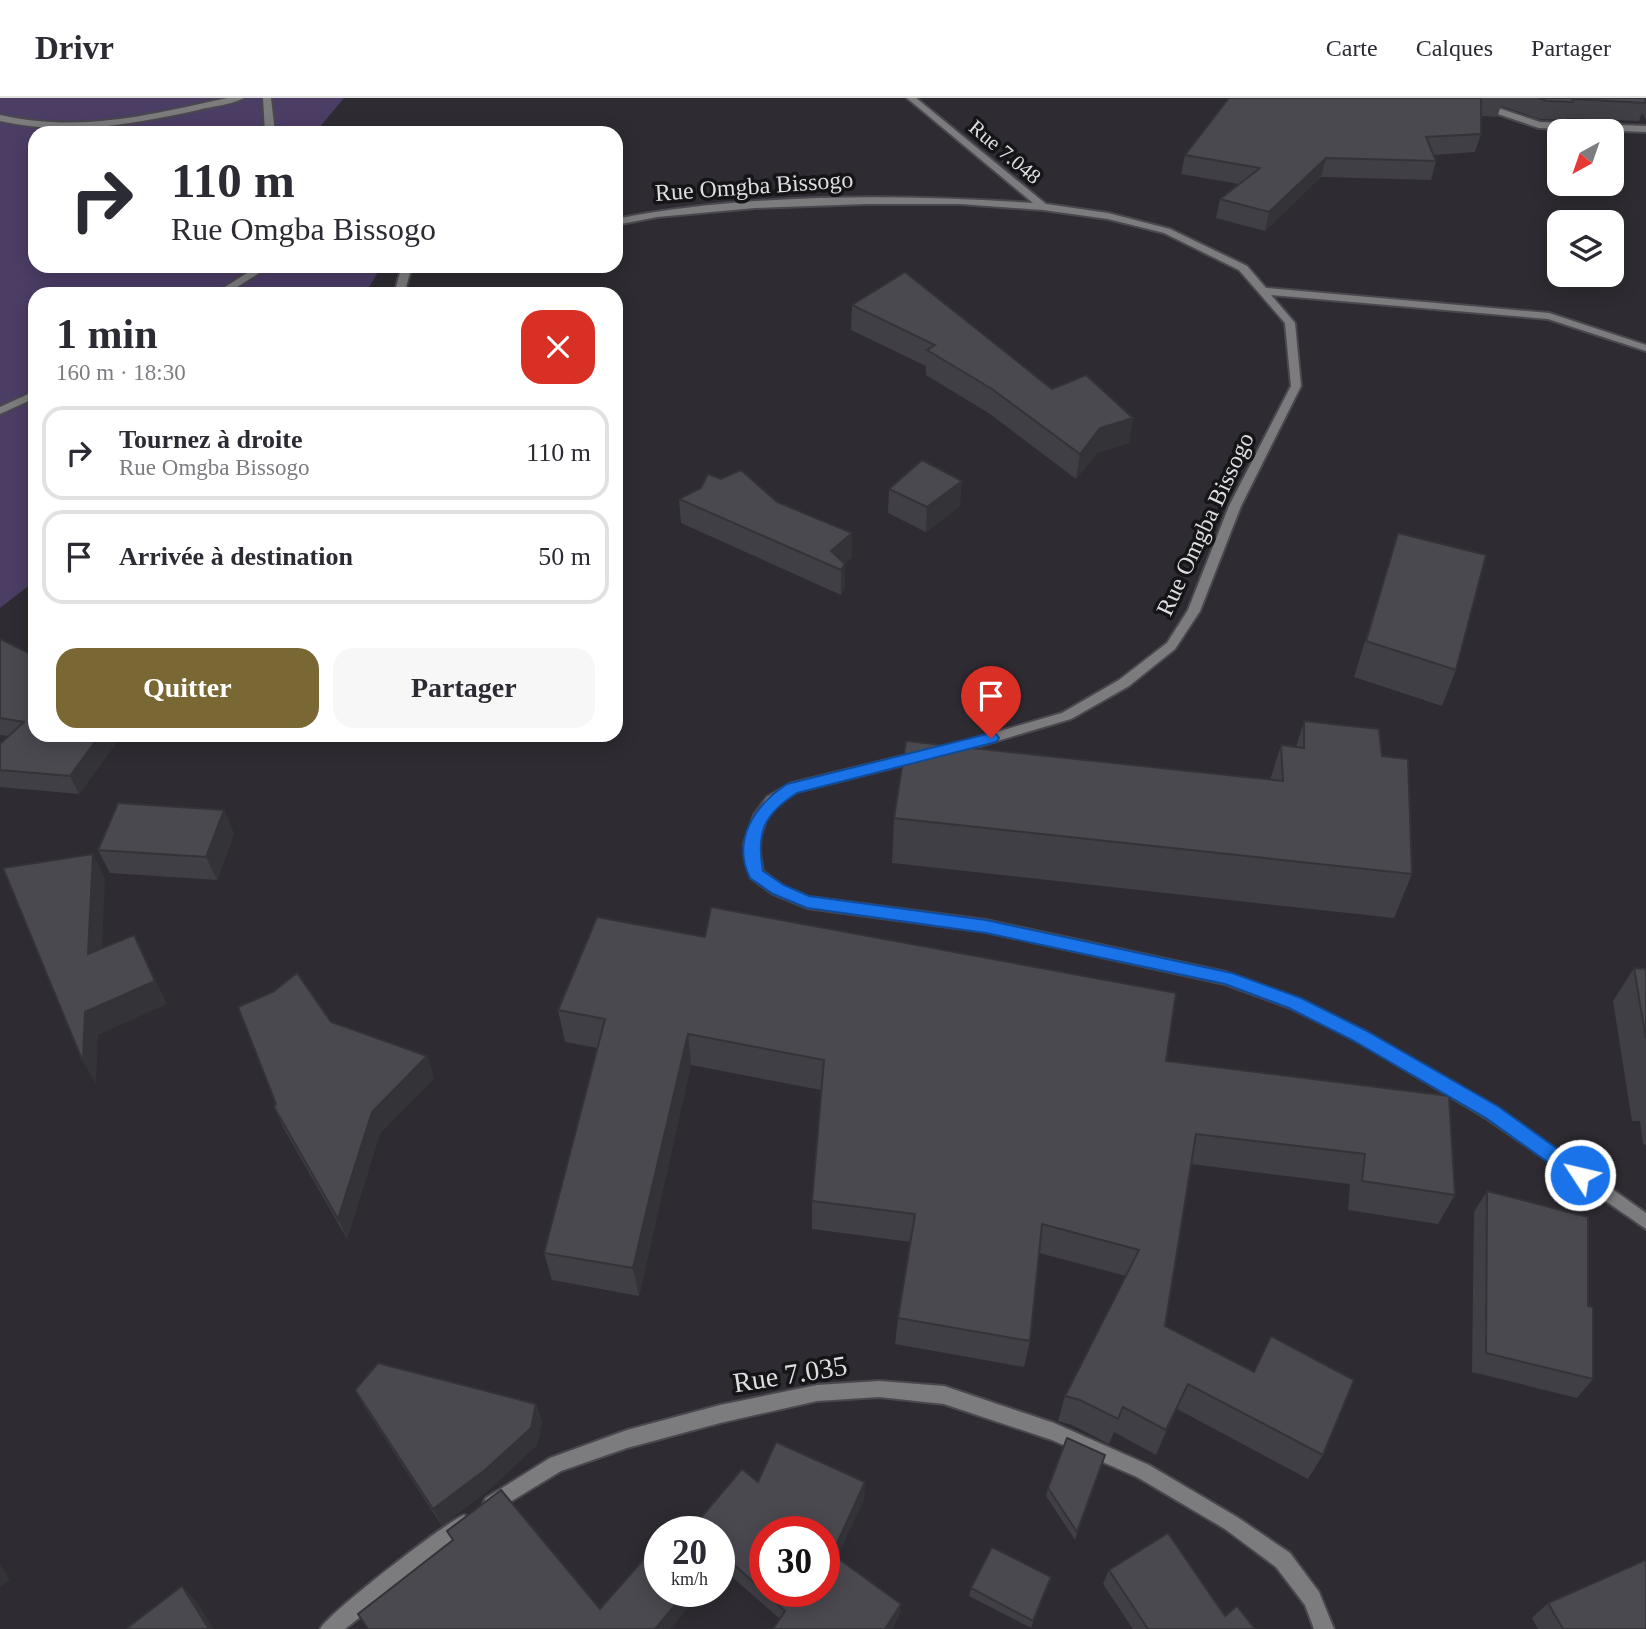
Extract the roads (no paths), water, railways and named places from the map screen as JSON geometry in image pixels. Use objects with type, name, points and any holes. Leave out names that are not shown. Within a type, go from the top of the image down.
[{"type":"street","points":[[76,126],[240,98]]},
{"type":"street","points":[[267,98],[269,126]]},
{"type":"street","name":"Rue 7.048","points":[[911,98],[1043,207]]},
{"type":"street","points":[[1473,106],[1493,107],[1539,125],[1646,129]]},
{"type":"street","points":[[0,117],[21,124],[52,126]]},
{"type":"street","name":"Rue Omgba Bissogo","points":[[623,221],[657,214],[755,205],[866,201],[960,201],[1043,207],[1108,216],[1167,231],[1243,268],[1290,323],[1296,386],[1236,506],[1194,611],[1171,646],[1124,684],[1066,716],[966,746],[792,788],[772,801],[761,815],[751,844],[756,874],[778,890],[807,902],[986,926],[1226,978],[1295,1003],[1359,1035],[1492,1113],[1646,1222]]},
{"type":"street","points":[[230,287],[254,273]]},
{"type":"street","points":[[1262,290],[1549,316],[1646,348]]},
{"type":"street","points":[[0,411],[28,397]]},
{"type":"street","name":"Rue 7.035","points":[[330,1629],[359,1604],[491,1505],[556,1464],[626,1439],[720,1414],[817,1393],[878,1389],[944,1395],[1054,1432],[1143,1471],[1231,1523],[1283,1560],[1312,1599],[1324,1629]]}]
